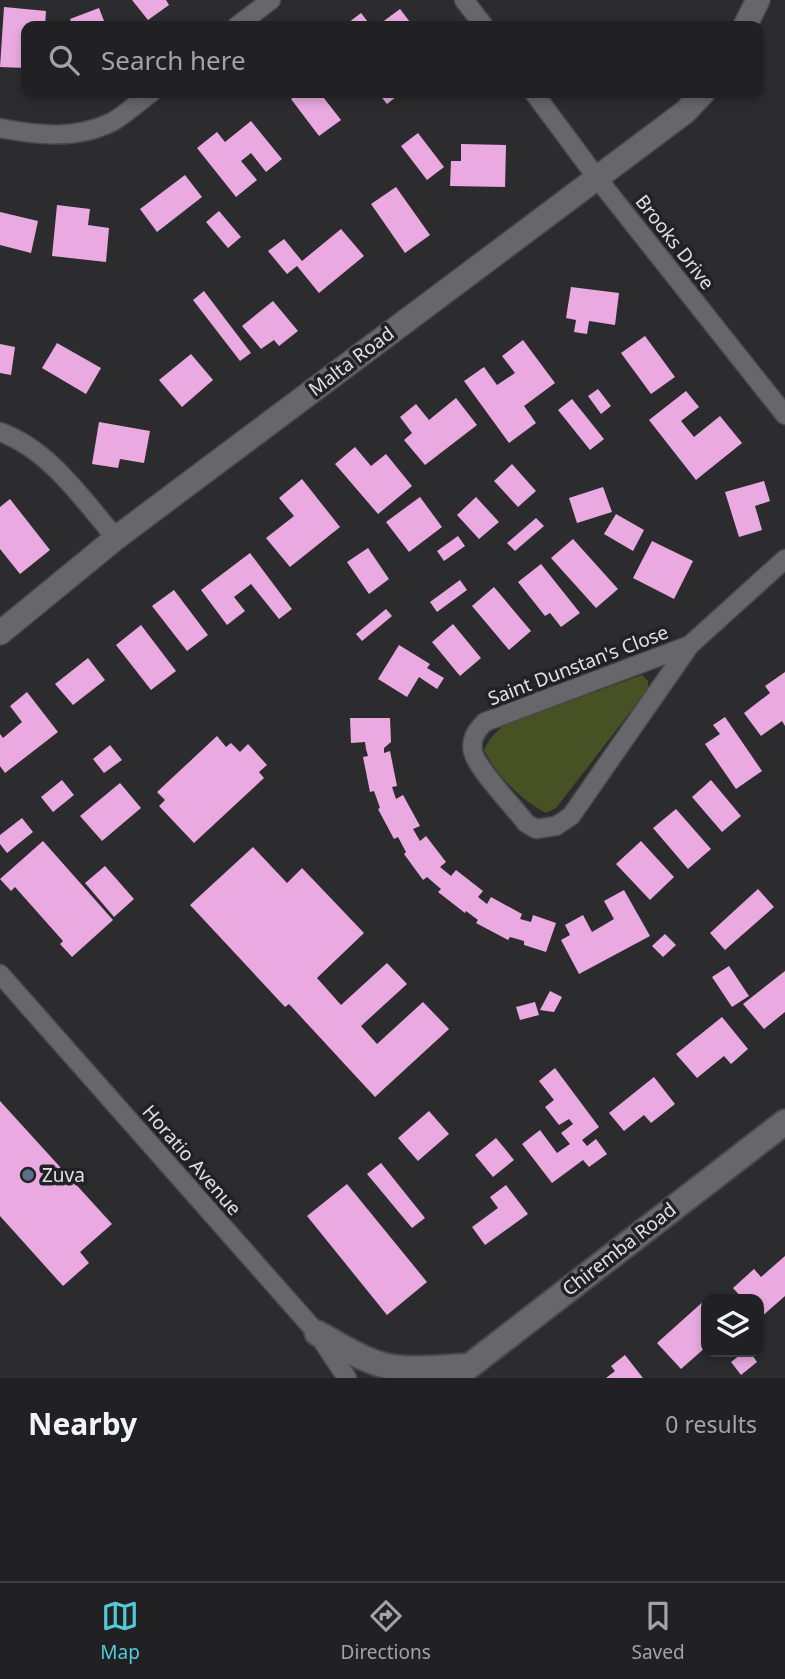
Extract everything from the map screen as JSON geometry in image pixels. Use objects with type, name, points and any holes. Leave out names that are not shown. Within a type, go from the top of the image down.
[{"type":"main road","name":"Chiremba Road","points":[[461,1372],[785,1122]]},
{"type":"main road","points":[[317,1333],[373,1362],[390,1367],[461,1372]]},
{"type":"street","points":[[244,21],[271,0]]},
{"type":"street","points":[[464,0],[480,21]]},
{"type":"street","points":[[748,21],[758,0]]},
{"type":"street","points":[[0,128],[55,135],[87,132],[114,121],[144,98]]},
{"type":"street","name":"Brooks Drive","points":[[538,98],[597,178],[785,415]]},
{"type":"street","name":"Malta Road","points":[[0,633],[116,538],[685,112],[698,98]]},
{"type":"street","points":[[0,432],[31,447],[51,464],[116,538]]},
{"type":"street","name":"Saint Dunstan's Close","points":[[690,645],[485,722],[477,730],[474,739],[472,750],[477,762],[526,823],[536,829],[556,826],[571,816],[690,645],[785,559]]},
{"type":"street","name":"Horatio Avenue","points":[[0,974],[317,1333],[347,1378]]},
{"type":"green space","points":[[642,675],[648,681],[648,689],[556,808],[546,813],[510,786],[495,769],[484,750],[503,725]]},
{"type":"building","points":[[132,0],[166,0],[169,5],[148,20]]},
{"type":"building","points":[[4,7],[46,11],[45,21],[21,21],[21,68],[0,67]]},
{"type":"building","points":[[99,8],[104,21],[71,21],[70,19]]},
{"type":"building","points":[[400,9],[409,21],[384,21]]},
{"type":"building","points":[[361,13],[367,21],[351,21]]},
{"type":"building","points":[[324,98],[341,120],[319,136],[291,99]]},
{"type":"building","points":[[382,98],[395,98],[387,104]]},
{"type":"building","points":[[251,121],[282,159],[266,172],[251,153],[241,161],[257,180],[236,197],[197,148],[217,132],[225,142]]},
{"type":"building","points":[[418,133],[444,167],[427,180],[401,146]]},
{"type":"building","points":[[461,144],[506,145],[505,187],[450,186],[451,161],[461,161]]},
{"type":"building","points":[[185,175],[202,197],[157,232],[140,209]]},
{"type":"building","points":[[396,187],[430,235],[405,253],[371,204]]},
{"type":"building","points":[[57,205],[90,209],[88,225],[109,228],[106,262],[52,256]]},
{"type":"building","points":[[219,211],[241,237],[228,248],[206,222]]},
{"type":"building","points":[[0,212],[38,221],[31,253],[0,245]]},
{"type":"building","points":[[341,229],[364,256],[319,293],[297,266],[287,274],[268,251],[284,239],[302,261]]},
{"type":"building","points":[[571,287],[619,293],[615,325],[589,321],[587,334],[574,332],[576,320],[566,318]]},
{"type":"building","points":[[204,291],[251,353],[240,361],[193,300]]},
{"type":"building","points":[[273,301],[298,331],[279,346],[274,340],[261,349],[242,326]]},
{"type":"building","points":[[645,336],[675,377],[651,394],[621,353]]},
{"type":"building","points":[[523,340],[555,383],[524,406],[536,423],[509,443],[464,381],[484,367],[497,385],[515,373],[502,356]]},
{"type":"building","points":[[57,343],[101,368],[86,394],[42,368]]},
{"type":"building","points":[[0,344],[15,347],[11,375],[0,373]]},
{"type":"building","points":[[191,354],[213,380],[182,407],[159,380]]},
{"type":"building","points":[[598,389],[611,406],[601,414],[588,396]]},
{"type":"building","points":[[686,391],[699,407],[681,421],[694,437],[720,416],[742,443],[696,480],[649,420]]},
{"type":"building","points":[[456,398],[477,425],[425,465],[404,440],[412,433],[400,417],[416,404],[429,420]]},
{"type":"building","points":[[572,399],[604,439],[590,450],[558,410]]},
{"type":"building","points":[[99,422],[150,431],[144,463],[120,459],[118,468],[92,464]]},
{"type":"building","points":[[355,447],[371,466],[386,454],[412,486],[378,514],[335,464]]},
{"type":"building","points":[[512,464],[536,491],[518,507],[494,481]]},
{"type":"building","points":[[302,479],[340,527],[290,567],[266,538],[294,516],[279,498]]},
{"type":"building","points":[[764,481],[770,501],[755,506],[762,530],[739,537],[725,492]]},
{"type":"building","points":[[603,487],[612,512],[577,523],[569,498]]},
{"type":"building","points":[[420,497],[442,527],[409,552],[386,522]]},
{"type":"building","points":[[476,497],[499,522],[479,539],[457,515]]},
{"type":"building","points":[[10,499],[50,550],[20,574],[0,549],[0,507]]},
{"type":"building","points":[[616,514],[644,530],[633,551],[604,534]]},
{"type":"building","points":[[536,518],[544,526],[515,551],[507,543]]},
{"type":"building","points":[[458,536],[465,546],[444,561],[437,551]]},
{"type":"building","points":[[573,539],[618,589],[596,608],[551,558]]},
{"type":"building","points":[[652,541],[693,561],[674,599],[633,578]]},
{"type":"building","points":[[368,548],[389,579],[369,594],[347,562]]},
{"type":"building","points":[[250,553],[292,609],[279,619],[251,584],[234,597],[245,611],[227,625],[201,590]]},
{"type":"building","points":[[541,564],[580,613],[561,627],[550,613],[545,616],[518,582]]},
{"type":"building","points":[[460,580],[467,590],[437,612],[430,602]]},
{"type":"building","points":[[494,587],[531,631],[509,650],[472,606]]},
{"type":"building","points":[[174,590],[208,635],[187,651],[152,606]]},
{"type":"building","points":[[386,609],[392,616],[362,641],[356,634]]},
{"type":"building","points":[[453,624],[481,658],[460,676],[432,642]]},
{"type":"building","points":[[141,625],[176,671],[151,690],[116,645]]},
{"type":"building","points":[[399,645],[430,664],[427,668],[444,678],[437,689],[419,677],[407,697],[378,679]]},
{"type":"building","points":[[88,658],[105,680],[73,705],[55,684]]},
{"type":"building","points":[[785,672],[785,726],[782,721],[761,736],[744,713],[770,693],[765,686]]},
{"type":"building","points":[[27,692],[58,732],[5,773],[0,766],[0,734],[3,738],[22,722],[10,706]]},
{"type":"building","points":[[725,717],[762,771],[736,789],[705,744],[720,734],[713,725]]},
{"type":"building","points":[[350,718],[390,718],[391,742],[384,748],[384,753],[390,751],[397,786],[392,787],[396,799],[403,795],[420,826],[413,829],[420,841],[426,836],[446,862],[440,867],[451,876],[456,870],[483,891],[478,897],[487,904],[491,897],[522,914],[520,919],[531,922],[533,915],[556,923],[546,952],[524,945],[524,941],[510,937],[508,940],[476,923],[478,920],[438,892],[441,889],[427,877],[423,880],[404,854],[406,852],[398,837],[394,839],[378,809],[380,808],[374,791],[370,792],[363,757],[368,756],[365,742],[351,743]]},
{"type":"building","points":[[217,736],[226,747],[231,743],[240,752],[248,744],[267,765],[259,772],[264,778],[194,843],[159,806],[165,800],[157,792]]},
{"type":"building","points":[[110,745],[122,760],[104,773],[93,759]]},
{"type":"building","points":[[62,780],[74,795],[53,812],[41,797]]},
{"type":"building","points":[[711,780],[741,816],[722,832],[692,797]]},
{"type":"building","points":[[120,783],[141,808],[102,841],[80,816]]},
{"type":"building","points":[[676,809],[711,849],[688,869],[653,828]]},
{"type":"building","points":[[22,818],[33,832],[7,853],[0,844],[0,835]]},
{"type":"building","points":[[43,841],[113,920],[72,957],[60,944],[63,941],[15,887],[11,891],[0,879]]},
{"type":"building","points":[[641,841],[674,877],[650,900],[616,864]]},
{"type":"building","points":[[253,847],[287,883],[302,868],[364,933],[317,978],[341,1005],[387,963],[407,984],[361,1026],[377,1044],[423,1002],[449,1029],[375,1097],[289,1004],[285,1007],[190,905]]},
{"type":"building","points":[[105,866],[134,899],[114,917],[85,883]]},
{"type":"building","points":[[758,889],[774,907],[725,950],[710,933]]},
{"type":"building","points":[[624,890],[650,936],[579,974],[561,940],[570,935],[565,925],[583,915],[592,932],[614,919],[604,901]]},
{"type":"building","points":[[665,934],[676,945],[663,957],[652,946]]},
{"type":"building","points":[[729,966],[749,996],[732,1007],[712,977]]},
{"type":"building","points":[[785,971],[785,1012],[764,1029],[743,1004]]},
{"type":"building","points":[[550,991],[562,997],[554,1012],[540,1010]]},
{"type":"building","points":[[535,1002],[539,1015],[520,1020],[516,1007]]},
{"type":"building","points":[[722,1017],[748,1049],[731,1064],[724,1056],[697,1078],[676,1054]]},
{"type":"building","points":[[555,1068],[599,1127],[582,1140],[587,1146],[596,1139],[607,1154],[589,1167],[583,1160],[552,1183],[522,1144],[540,1130],[557,1153],[570,1144],[561,1133],[573,1124],[569,1119],[559,1125],[545,1107],[554,1100],[539,1081]]},
{"type":"building","points":[[654,1077],[675,1104],[651,1123],[644,1115],[624,1131],[609,1113]]},
{"type":"building","points":[[0,1101],[112,1224],[80,1252],[89,1263],[63,1286],[0,1216]]},
{"type":"building","points":[[429,1111],[449,1134],[418,1161],[398,1138]]},
{"type":"building","points":[[496,1138],[514,1160],[493,1177],[475,1155]]},
{"type":"building","points":[[381,1163],[425,1218],[412,1228],[367,1174]]},
{"type":"building","points":[[347,1184],[427,1282],[387,1315],[307,1216]]},
{"type":"building","points":[[506,1185],[528,1214],[485,1245],[472,1227],[498,1208],[490,1197]]},
{"type":"building","points":[[785,1256],[785,1296],[764,1315],[764,1294],[738,1294],[733,1288],[754,1269],[761,1277]]},
{"type":"building","points":[[701,1303],[701,1351],[681,1369],[657,1343]]},
{"type":"building","points":[[625,1355],[643,1378],[606,1378],[615,1371],[611,1366]]},
{"type":"building","points":[[738,1357],[754,1357],[757,1362],[741,1375],[731,1362]]},
{"type":"place","name":"Zuva","points":[[28,1175]]}]
